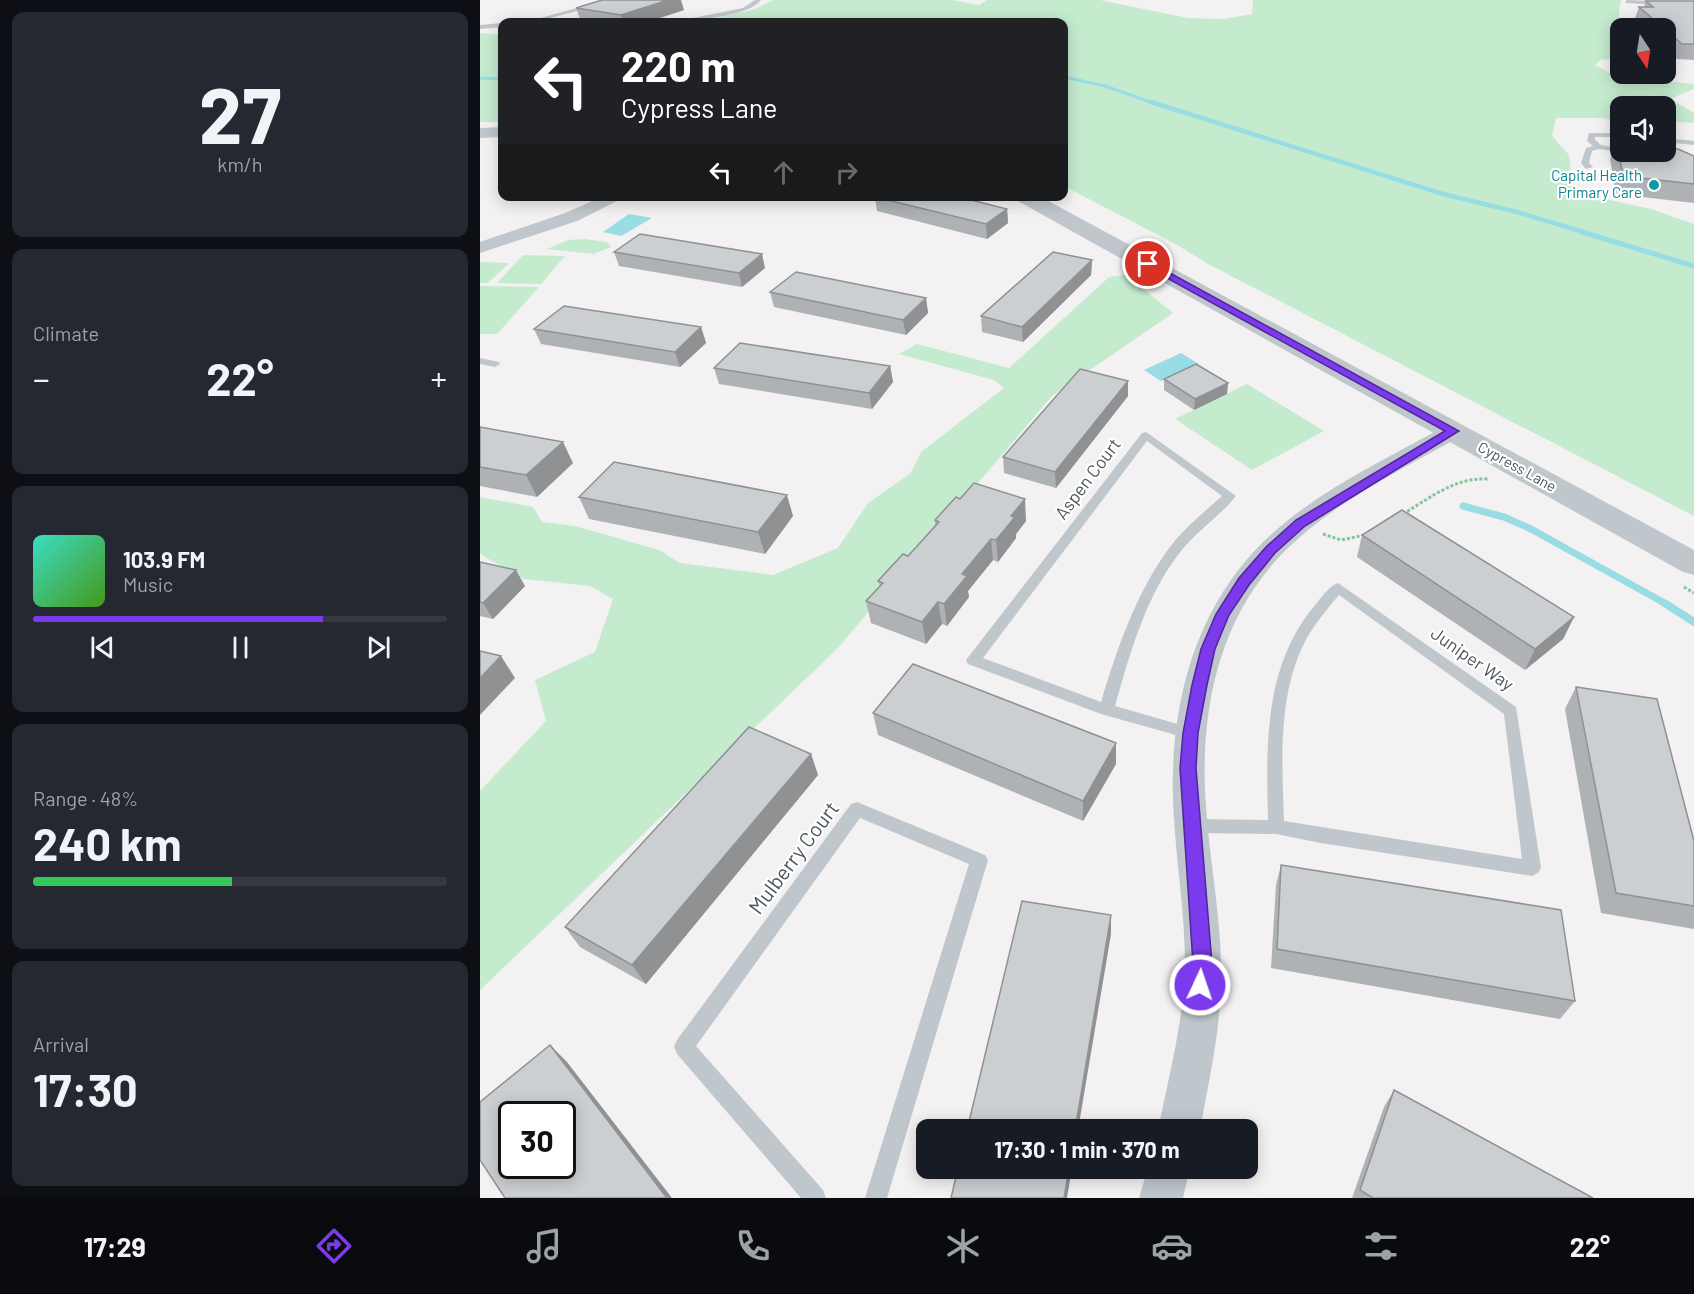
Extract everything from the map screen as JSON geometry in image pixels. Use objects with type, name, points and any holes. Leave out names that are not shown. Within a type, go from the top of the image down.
[{"type":"street","points":[[480,133],[498,132]]},
{"type":"street","points":[[480,248],[571,217],[608,201]]},
{"type":"street","name":"Cypress Lane","points":[[1032,201],[1453,431],[1688,575]]},
{"type":"street","points":[[1181,1119],[1194,1049],[1203,964],[1191,826],[1188,768],[1190,733],[1208,649],[1223,614],[1244,582],[1271,550],[1301,523],[1453,431]]},
{"type":"street","points":[[1161,1198],[1166,1179]]},
{"type":"lane","points":[[697,18],[745,9],[758,0]]},
{"type":"lane","points":[[1627,2],[1668,1],[1694,5]]},
{"type":"lane","points":[[545,18],[607,3]]},
{"type":"lane","points":[[480,27],[498,25]]},
{"type":"lane","points":[[1599,147],[1591,141],[1592,135],[1610,135]]},
{"type":"lane","points":[[1676,141],[1694,143]]},
{"type":"lane","points":[[1589,167],[1586,163],[1589,150],[1599,147],[1610,149]]},
{"type":"lane","points":[[480,361],[495,364]]},
{"type":"lane","name":"Aspen Court","points":[[1106,710],[1122,654],[1157,578],[1173,553],[1230,496],[1146,435],[973,660],[1106,710],[1143,723],[1190,733]]},
{"type":"lane","name":"Juniper Way","points":[[1191,826],[1276,827],[1532,868],[1511,711],[1338,588],[1315,614],[1299,640],[1278,700],[1275,741],[1276,827]]},
{"type":"lane","name":"Mulberry Court","points":[[814,1198],[684,1047],[857,809],[978,860],[876,1198]]},
{"type":"path","points":[[1401,516],[1462,481],[1474,478],[1491,480]]},
{"type":"path","points":[[1301,523],[1341,540],[1355,539],[1370,533]]},
{"type":"path","points":[[1688,575],[1694,593]]},
{"type":"green space","points":[[773,0],[952,0],[979,5],[987,0],[1100,0],[1188,18],[1224,19],[1252,14],[1253,0],[1621,0],[1619,18],[1610,18],[1610,59],[1600,60],[1595,65],[1610,73],[1610,84],[1676,84],[1676,82],[1694,84],[1694,89],[1676,96],[1610,96],[1610,119],[1556,118],[1552,136],[1569,155],[1573,192],[1651,209],[1694,224],[1694,516],[1210,265],[1179,246],[1068,188],[1068,18],[718,18],[755,9]]},
{"type":"green space","points":[[480,33],[498,35],[498,122],[480,122]]},
{"type":"green space","points":[[1676,102],[1694,113],[1694,123],[1676,122]]},
{"type":"green space","points":[[585,239],[607,242],[611,247],[593,254],[547,249],[568,240]]},
{"type":"green space","points":[[523,255],[565,256],[541,284],[497,283]]},
{"type":"green space","points":[[480,262],[509,263],[488,283],[480,283]]},
{"type":"green space","points":[[1126,275],[1173,313],[1052,396],[837,649],[480,990],[480,791],[546,721],[535,680],[595,652],[613,599],[590,586],[524,579],[485,557],[480,553],[480,497],[533,507],[542,522],[575,526],[659,550],[680,563],[773,575],[838,548],[868,503],[910,474],[921,452],[1004,388],[994,380],[899,354],[917,344],[1009,368],[1109,277]]},
{"type":"green space","points":[[480,286],[539,287],[497,334],[480,334]]},
{"type":"green space","points":[[1247,384],[1324,431],[1252,470],[1175,419]]},
{"type":"water","points":[[629,214],[652,218],[621,236],[603,232]]},
{"type":"water","points":[[1181,353],[1199,364],[1161,381],[1144,370]]},
{"type":"building","points":[[602,0],[668,0],[621,15],[576,8]]},
{"type":"building","points":[[1646,1],[1694,1],[1694,44],[1682,44],[1676,39],[1676,18],[1652,18],[1639,7],[1653,7]]},
{"type":"building","points":[[1676,149],[1694,156],[1694,184],[1623,176],[1621,162],[1676,162]]},
{"type":"building","points":[[891,201],[975,201],[1007,209],[986,224]]},
{"type":"building","points":[[640,234],[762,254],[739,273],[614,252]]},
{"type":"building","points":[[1053,252],[1092,260],[1022,327],[981,316]]},
{"type":"building","points":[[796,272],[926,298],[903,320],[770,292]]},
{"type":"building","points":[[564,306],[701,327],[675,352],[534,329]]},
{"type":"building","points":[[740,343],[890,366],[869,393],[714,368]]},
{"type":"building","points":[[1196,364],[1228,383],[1195,399],[1164,379]]},
{"type":"building","points":[[1080,369],[1128,381],[1055,472],[1003,457]]},
{"type":"building","points":[[480,427],[563,442],[526,475],[480,467]]},
{"type":"building","points":[[614,462],[787,495],[758,532],[579,497]]},
{"type":"building","points":[[974,483],[1025,499],[1011,516],[1015,517],[996,540],[991,539],[962,574],[967,576],[944,604],[938,602],[922,622],[866,601],[883,583],[878,581],[903,554],[908,556],[939,522],[935,520],[956,497],[960,499]]},
{"type":"building","points":[[1402,510],[1574,617],[1535,649],[1362,535]]},
{"type":"building","points":[[480,562],[516,570],[483,603],[480,602]]},
{"type":"building","points":[[480,651],[501,656],[480,678]]},
{"type":"building","points":[[913,664],[1116,743],[1083,801],[873,713]]},
{"type":"building","points":[[1576,687],[1657,699],[1694,841],[1694,906],[1616,893]]},
{"type":"building","points":[[749,727],[811,754],[632,965],[565,927]]},
{"type":"building","points":[[1281,865],[1561,910],[1575,1001],[1277,949]]},
{"type":"building","points":[[1022,901],[1111,915],[1077,1119],[970,1119]]},
{"type":"building","points":[[550,1045],[667,1198],[505,1198],[480,1160],[480,1102]]},
{"type":"building","points":[[1394,1090],[1593,1198],[1373,1198],[1360,1190]]},
{"type":"building","points":[[955,1179],[1067,1179],[1064,1198],[951,1198]]},
{"type":"waterway","points":[[480,78],[498,79]]},
{"type":"waterway","points":[[1068,78],[1105,86],[1156,104]]},
{"type":"waterway","points":[[1151,102],[1443,194],[1517,212],[1587,233]]},
{"type":"waterway","points":[[1582,232],[1694,266]]},
{"type":"waterway","points":[[1463,506],[1504,517],[1531,529],[1668,605]]},
{"type":"waterway","points":[[1666,604],[1694,622]]},
{"type":"place","name":"Capital Health Primary Care","points":[[1654,185]]},
{"type":"route","points":[[1148,264],[1453,431],[1350,491],[1301,523],[1271,550],[1244,582],[1223,614],[1208,649],[1190,733],[1188,768],[1191,826],[1203,964],[1200,985]]}]
